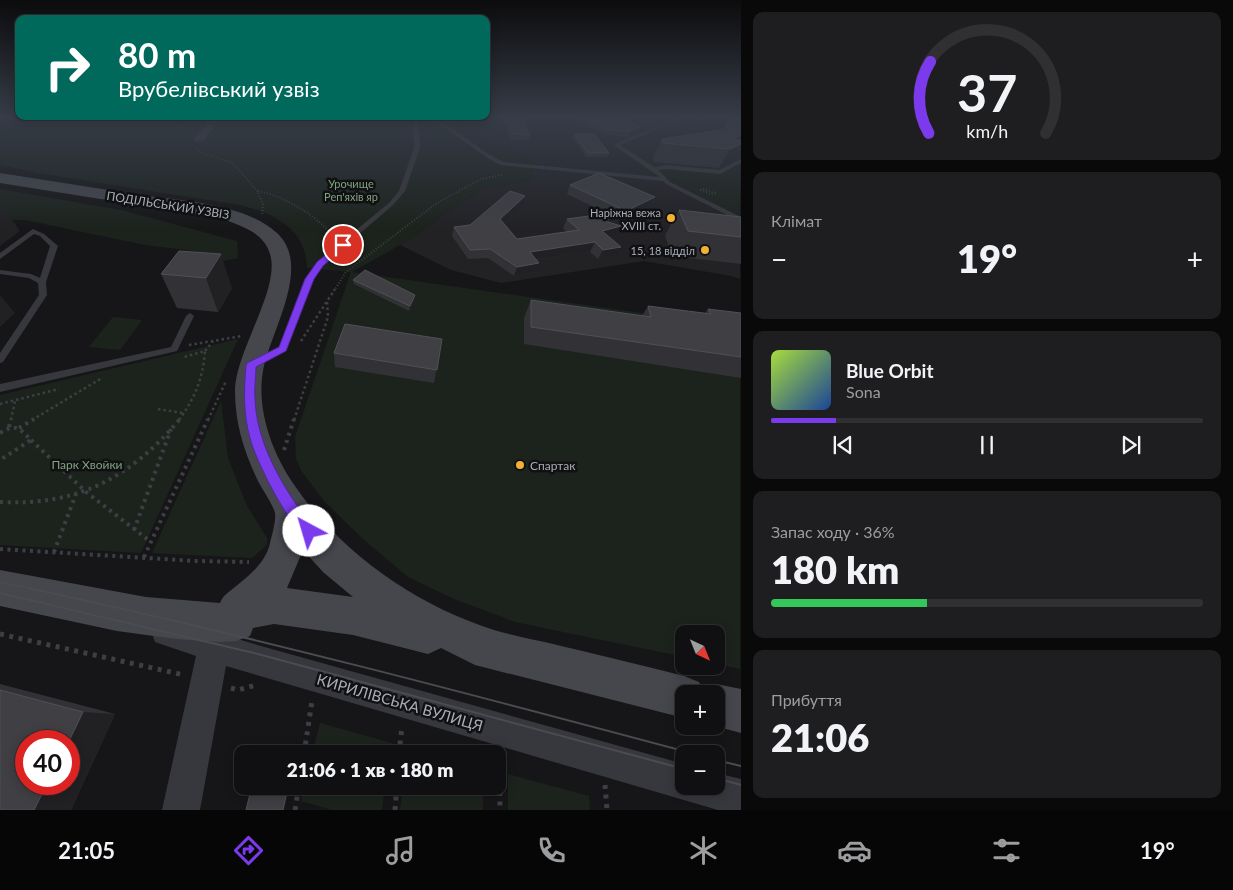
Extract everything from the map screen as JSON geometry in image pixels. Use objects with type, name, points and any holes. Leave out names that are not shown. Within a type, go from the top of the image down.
[{"type":"street","name":"ПОДІЛЬСЬКИЙ УЗВІЗ","points":[[0,178],[224,213],[242,218],[259,226],[273,237],[281,252],[283,266],[251,365],[249,399],[256,438],[270,472],[292,510],[318,542],[352,574],[407,612],[492,649]]},
{"type":"street","points":[[181,810],[205,680],[216,635],[266,584],[283,562],[289,538],[292,510]]},
{"type":"street","name":"КИРИЛІВСЬКА ВУЛИЦЯ","points":[[0,588],[119,612],[216,635],[675,779]]},
{"type":"street","name":"КИРИЛІВСЬКА ВУЛИЦЯ","points":[[216,635],[293,621],[330,628],[340,626],[353,616],[675,695]]},
{"type":"street","points":[[725,707],[740,711]]},
{"type":"street","points":[[725,794],[740,798]]},
{"type":"lane","points":[[251,365],[283,349],[310,279],[320,264],[391,204],[402,191],[415,154]]},
{"type":"lane","points":[[483,154],[503,164],[663,179],[694,198],[740,220]]},
{"type":"lane","points":[[629,154],[661,174],[663,179]]},
{"type":"lane","points":[[652,169],[667,167],[720,172],[740,160]]},
{"type":"lane","points":[[0,257],[33,231],[42,235],[54,246],[42,282],[43,295],[0,360]]},
{"type":"lane","points":[[0,272],[31,276],[42,282]]},
{"type":"lane","points":[[0,388],[174,348],[190,316]]},
{"type":"path","points":[[209,154],[234,163],[257,191],[263,204],[262,216]]},
{"type":"path","points":[[296,348],[346,272],[436,203],[481,179],[498,175]]},
{"type":"path","points":[[257,191],[269,193],[302,208],[316,218],[343,245]]},
{"type":"path","points":[[282,458],[328,317],[326,300]]},
{"type":"path","points":[[174,348],[240,336]]},
{"type":"path","points":[[182,357],[204,351],[214,340]]},
{"type":"path","points":[[0,502],[50,501],[86,492],[119,473],[150,449],[183,413],[198,390],[204,369],[204,351]]},
{"type":"path","points":[[85,382],[111,375]]},
{"type":"path","points":[[0,433],[9,427],[19,428],[102,378]]},
{"type":"path","points":[[144,557],[226,381]]},
{"type":"path","points":[[0,404],[67,387]]},
{"type":"path","points":[[9,427],[15,400]]},
{"type":"path","points":[[158,409],[183,413]]},
{"type":"path","points":[[134,530],[172,427]]},
{"type":"path","points":[[19,428],[86,492],[151,542]]},
{"type":"path","points":[[0,460],[31,440]]},
{"type":"path","points":[[54,552],[77,494]]},
{"type":"path","points":[[0,549],[249,562]]},
{"type":"path","points":[[0,634],[205,680],[238,690]]},
{"type":"path","points":[[305,745],[312,701]]},
{"type":"path","points":[[400,745],[402,726]]},
{"type":"path","points":[[605,785],[607,810]]},
{"type":"path","points":[[295,810],[298,795]]},
{"type":"path","points":[[395,810],[396,795]]},
{"type":"path","points":[[499,795],[500,810]]},
{"type":"shaded area","points":[[517,154],[740,154],[740,279],[644,261],[501,283],[451,270],[400,245],[480,190],[531,180],[534,162]]},
{"type":"green space","name":"Спартак","points":[[0,154],[517,154],[534,162],[531,180],[480,190],[400,245],[352,272],[740,327],[740,669],[725,666],[725,625],[675,625],[675,655],[515,622],[454,599],[408,577],[363,539],[325,502],[302,472],[296,459],[295,437],[351,272],[307,268],[301,243],[294,233],[276,218],[253,209],[240,205],[37,173],[0,165]]},
{"type":"green space","points":[[739,163],[740,217],[701,199],[667,180],[666,176],[658,171],[669,169],[725,173]]},
{"type":"green space","points":[[0,189],[121,210],[237,241],[238,258],[196,266],[194,251],[145,245],[25,220],[0,219]]},
{"type":"green space","points":[[113,317],[142,320],[120,350],[89,347]]},
{"type":"green space","name":"Парк Хвойки","points":[[238,339],[141,553],[0,545],[0,395]]},
{"type":"green space","points":[[221,401],[228,458],[247,506],[267,538],[267,545],[252,558],[152,553]]},
{"type":"green space","points":[[320,723],[392,743],[392,745],[314,745]]},
{"type":"green space","points":[[508,774],[589,796],[590,810],[508,810]]},
{"type":"green space","points":[[303,795],[384,795],[382,810],[332,810],[301,801]]},
{"type":"green space","points":[[402,795],[483,795],[483,810],[400,810]]},
{"type":"building","points":[[599,173],[655,197],[626,211],[570,185]]},
{"type":"building","points":[[510,191],[525,196],[500,219],[517,239],[579,230],[567,219],[618,212],[619,214],[605,221],[621,226],[602,231],[621,247],[603,250],[595,242],[530,252],[539,263],[517,267],[490,249],[470,250],[454,227],[470,225]]},
{"type":"building","points":[[679,210],[741,217],[741,237],[688,231]]},
{"type":"building","points":[[179,251],[221,254],[206,278],[161,274]]},
{"type":"building","points":[[365,270],[415,295],[410,306],[353,280]]},
{"type":"building","points":[[531,300],[651,317],[648,306],[711,314],[708,309],[741,313],[741,357],[531,327]]},
{"type":"building","points":[[345,324],[442,339],[437,370],[334,353]]},
{"type":"building","points":[[0,690],[83,712],[74,730],[15,730],[15,795],[42,795],[34,810],[0,810]]},
{"type":"building","points":[[250,795],[286,795],[283,810],[246,810]]},
{"type":"tram line","points":[[0,582],[34,589]]},
{"type":"tram line","points":[[28,588],[279,646],[675,749]]},
{"type":"tram line","points":[[0,593],[258,654],[675,767]]},
{"type":"tram line","points":[[725,762],[741,766]]},
{"type":"tram line","points":[[725,781],[741,785]]},
{"type":"place","name":"Наріжна вежа XVIII ст.","points":[[671,218]]},
{"type":"place","name":"15, 18 відділ","points":[[705,250]]},
{"type":"place","name":"Спартак","points":[[520,465]]},
{"type":"route","points":[[309,531],[292,510],[270,472],[256,438],[249,399],[251,365],[283,349],[310,279],[320,264],[343,245]]},
{"type":"park label","name":"Урочище Реп'яхів яр","points":[[351,189]]}]
